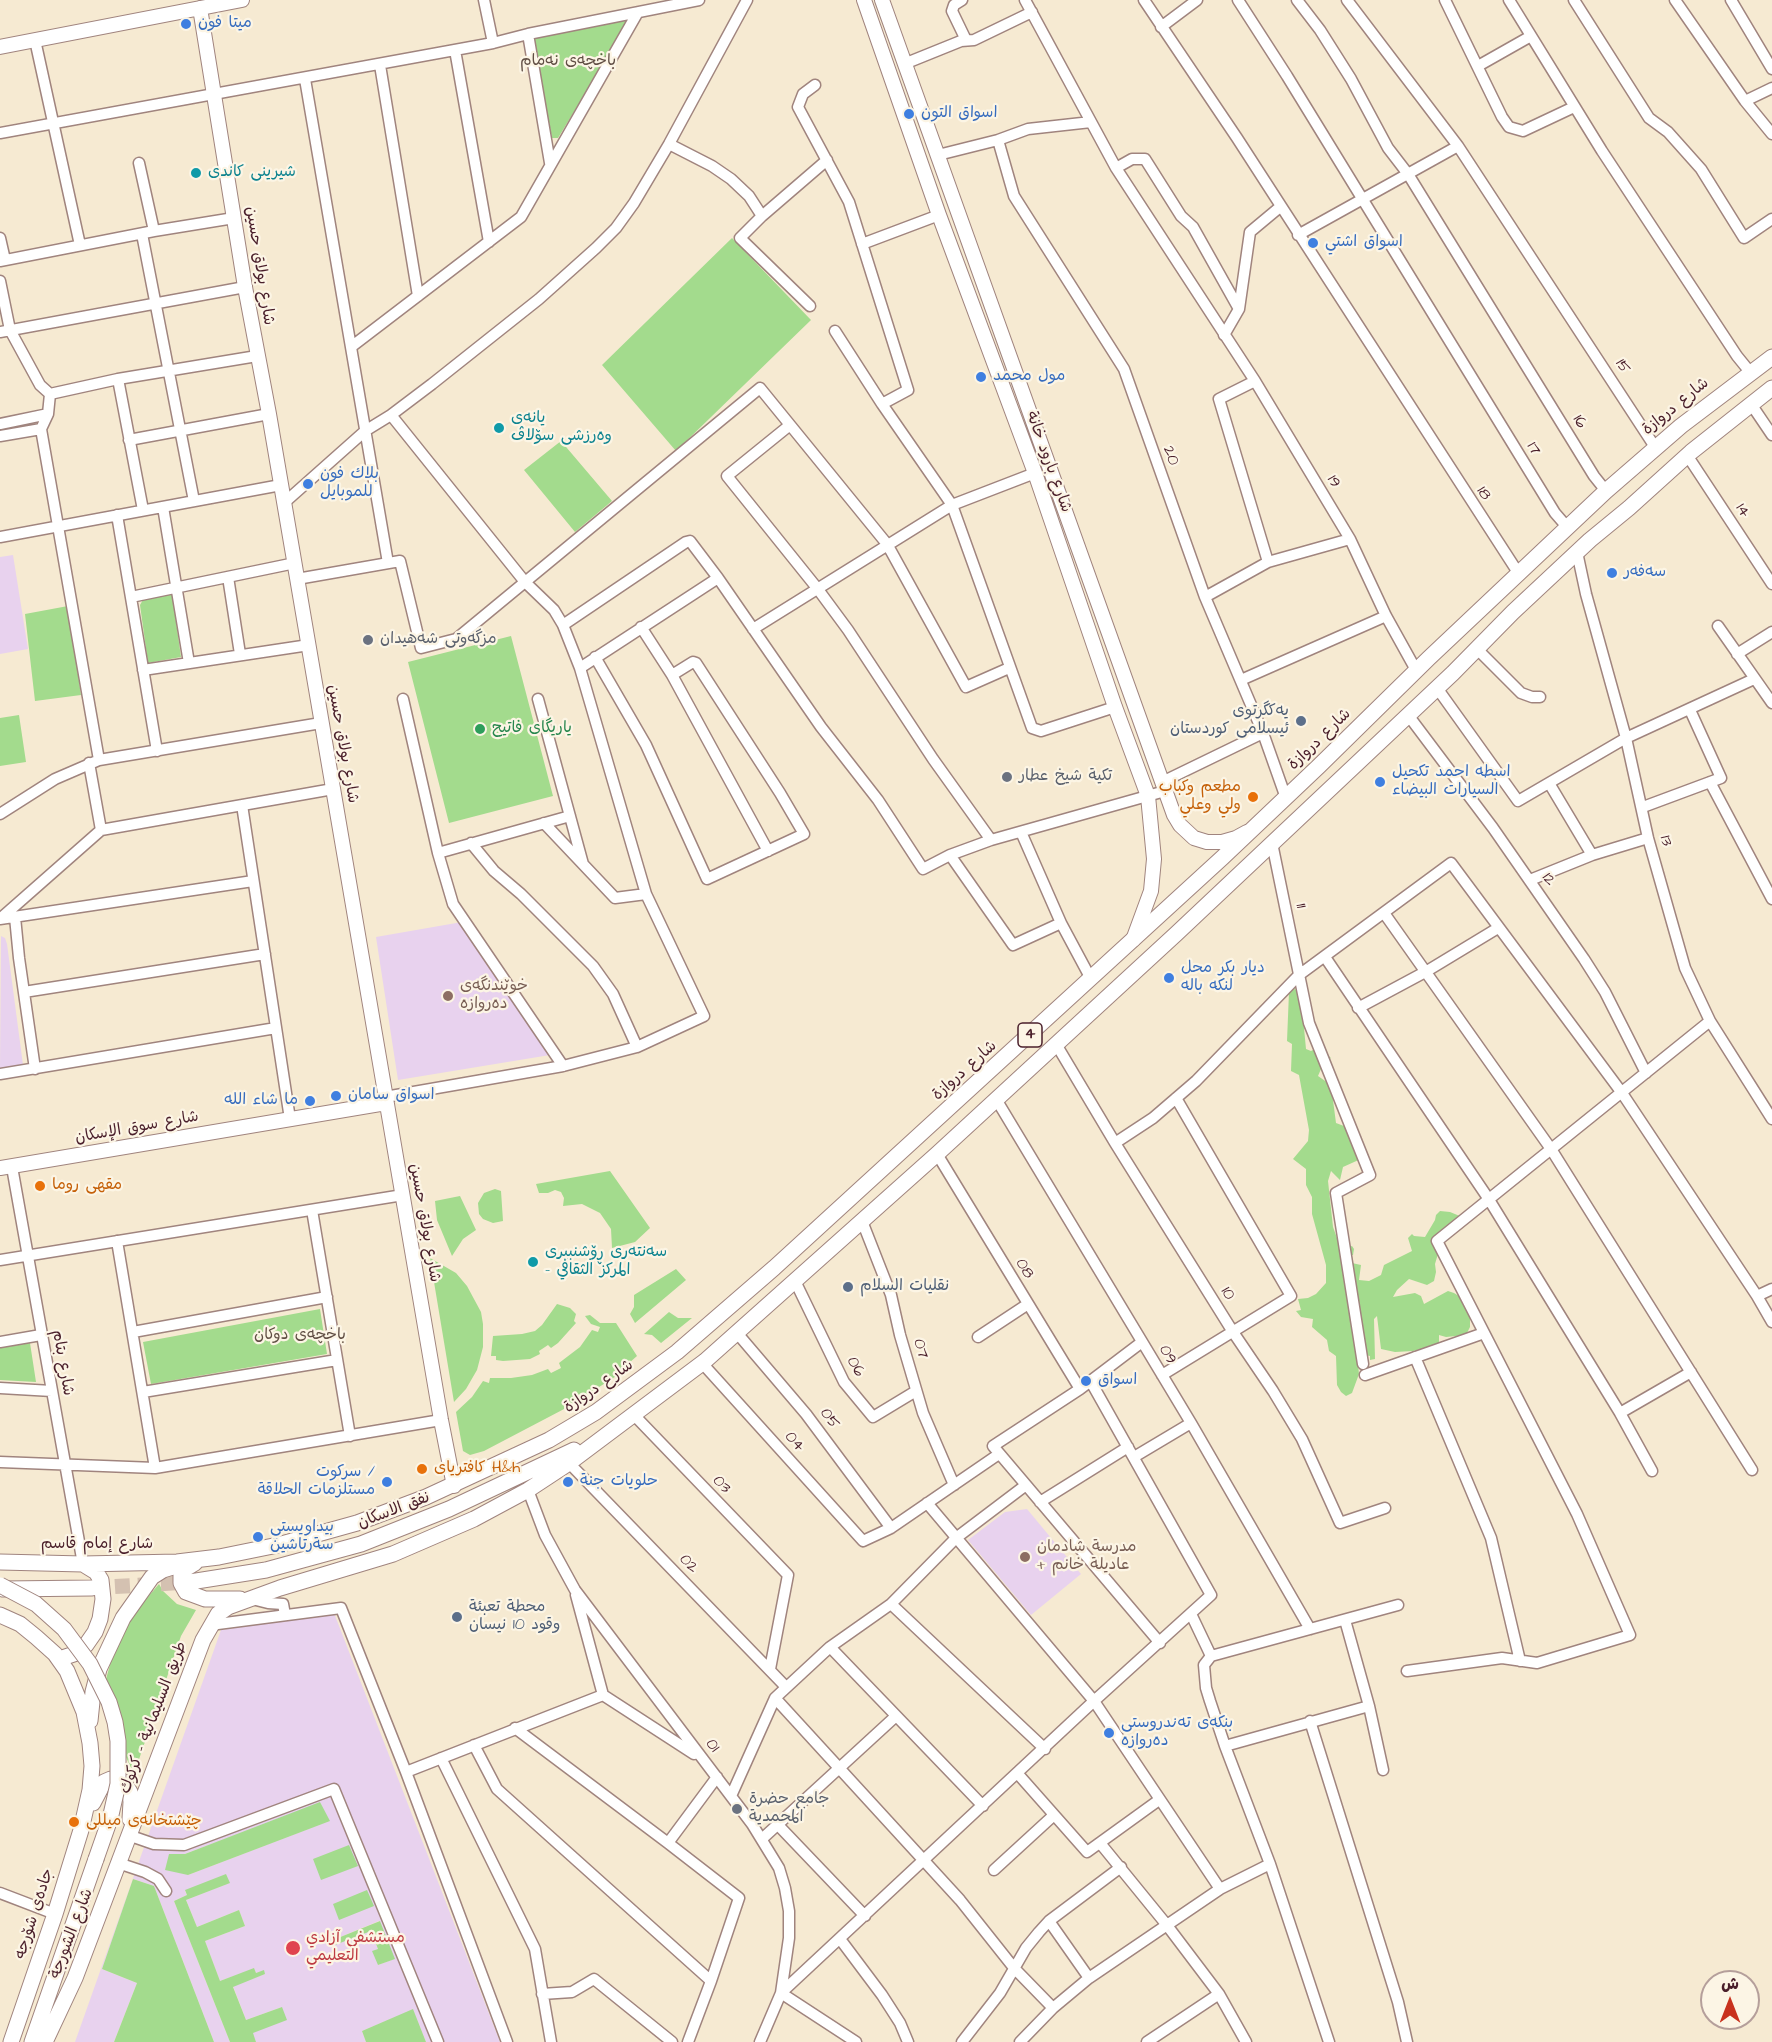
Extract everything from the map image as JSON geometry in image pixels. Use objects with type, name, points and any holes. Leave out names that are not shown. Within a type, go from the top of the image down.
[{"type":"main road","name":"شارع دروازة","points":[[195,1561],[278,1545],[357,1523],[453,1486],[572,1427],[646,1376],[739,1299],[1132,942],[1286,798],[1416,670],[1606,491],[1655,447],[1772,357]]},
{"type":"main road","name":"4","points":[[600,1438],[702,1364],[937,1154],[1437,688],[1577,552],[1687,455],[1772,388]]},
{"type":"main road","points":[[995,1068],[1011,1085]]},
{"type":"main road","points":[[214,1619],[228,1607],[280,1588],[393,1554],[474,1519],[528,1490],[569,1463],[600,1438]]},
{"type":"main road","name":"نفق الاسكان","points":[[190,1582],[266,1570],[312,1559],[368,1541],[449,1509],[600,1438]]},
{"type":"main road","points":[[219,1557],[195,1563],[185,1569],[181,1578],[184,1589],[193,1596],[205,1599],[252,1599]]},
{"type":"main road","points":[[89,1733],[93,1692],[99,1669],[129,1607],[157,1573],[195,1561]]},
{"type":"main road","name":"شارع إمام قاسم","points":[[0,1562],[83,1564],[195,1561]]},
{"type":"main road","points":[[59,1659],[77,1653],[86,1645],[100,1619],[103,1599],[101,1580],[93,1569],[83,1564]]},
{"type":"main road","points":[[0,1587],[92,1588]]},
{"type":"main road","points":[[0,1587],[36,1604],[64,1629],[90,1664],[109,1702],[118,1741],[118,1785],[110,1819],[32,2042]]},
{"type":"main road","points":[[0,1615],[27,1630],[45,1644],[59,1659],[77,1691],[89,1733],[92,1754],[91,1778],[81,1830]]},
{"type":"main road","name":"طريق السليمانية - كركوك","points":[[128,1836],[202,1640],[214,1619]]},
{"type":"main road","points":[[81,1830],[101,1786],[109,1780],[119,1779],[127,1785],[131,1799],[128,1836]]},
{"type":"main road","name":"جادەی شۆرجە","points":[[11,2042],[81,1830]]},
{"type":"main road","name":"شارع الشورجة","points":[[45,2042],[75,1978],[128,1836]]},
{"type":"street","points":[[0,46],[242,0]]},
{"type":"street","points":[[484,0],[494,43]]},
{"type":"street","points":[[0,133],[380,65],[699,0]]},
{"type":"street","points":[[284,503],[365,431],[391,415],[539,298],[616,228],[634,203],[669,144],[747,0]]},
{"type":"street","name":"شارع بارود خانة","points":[[864,0],[939,215],[1035,473],[1148,796],[1154,859],[1150,891],[1132,942]]},
{"type":"street","name":"شارع بارود خانة","points":[[882,0],[1174,815],[1180,825],[1194,838],[1207,842],[1222,842],[1236,838],[1254,828]]},
{"type":"street","points":[[962,0],[954,5],[952,11],[966,40]]},
{"type":"street","name":"19","points":[[1025,0],[1116,168],[1255,381],[1350,539],[1386,616],[1416,670]]},
{"type":"street","name":"18","points":[[1144,0],[1237,138],[1519,574]]},
{"type":"street","points":[[1161,27],[1197,0]]},
{"type":"street","name":"17","points":[[1238,0],[1555,513],[1568,528]]},
{"type":"street","name":"16","points":[[1297,0],[1352,79],[1388,148],[1408,174],[1594,476],[1606,491]]},
{"type":"street","name":"15","points":[[1347,0],[1458,146],[1655,447]]},
{"type":"street","points":[[1446,0],[1502,117],[1509,127],[1523,131],[1574,107]]},
{"type":"street","points":[[1509,0],[1574,107],[1737,357],[1750,372]]},
{"type":"street","points":[[1574,0],[1649,118],[1668,132],[1701,169],[1744,238],[1772,219]]},
{"type":"street","points":[[1675,0],[1744,101],[1772,134]]},
{"type":"street","points":[[1731,0],[1772,69]]},
{"type":"street","name":"شارع بولاق حسين","points":[[200,8],[245,288],[295,563],[453,1486]]},
{"type":"street","points":[[351,347],[521,217],[638,12]]},
{"type":"street","points":[[904,64],[966,40],[974,40],[1032,12]]},
{"type":"street","points":[[528,34],[550,163]]},
{"type":"street","points":[[1478,66],[1531,36]]},
{"type":"street","points":[[35,40],[80,245]]},
{"type":"street","points":[[455,50],[489,242]]},
{"type":"street","points":[[380,65],[418,296]]},
{"type":"street","points":[[305,79],[388,563]]},
{"type":"street","points":[[815,85],[803,94],[798,107],[849,202],[857,222],[908,390],[882,404]]},
{"type":"street","points":[[1744,101],[1772,88]]},
{"type":"street","points":[[905,115],[921,110]]},
{"type":"street","points":[[938,154],[998,140],[1028,129],[1091,122]]},
{"type":"street","name":"20","points":[[998,140],[1014,195],[1124,369],[1205,597],[1263,733],[1286,798]]},
{"type":"street","points":[[669,144],[712,166],[731,179],[749,195],[762,216]]},
{"type":"street","points":[[1298,235],[1458,146]]},
{"type":"street","points":[[1116,168],[1132,159],[1145,159],[1181,216],[1193,227],[1239,309]]},
{"type":"street","points":[[810,306],[740,238],[827,160]]},
{"type":"street","points":[[139,163],[154,231]]},
{"type":"street","points":[[1224,334],[1239,309],[1250,232],[1280,207]]},
{"type":"street","points":[[862,244],[939,215]]},
{"type":"street","points":[[0,238],[2,260],[234,218]]},
{"type":"street","points":[[142,234],[194,501]]},
{"type":"street","points":[[0,281],[5,331],[40,385],[50,394]]},
{"type":"street","points":[[5,331],[245,288]]},
{"type":"street","points":[[834,331],[952,505],[1032,728],[1041,731],[1115,707]]},
{"type":"street","points":[[50,394],[170,370],[257,356]]},
{"type":"street","points":[[118,380],[143,510]]},
{"type":"street","points":[[1255,381],[1219,399],[1268,562]]},
{"type":"street","points":[[297,579],[400,561],[421,648],[456,639],[760,388],[887,544],[966,687],[1009,668]]},
{"type":"street","points":[[50,394],[48,414],[41,429],[94,761],[101,830]]},
{"type":"street","points":[[1751,404],[1772,435]]},
{"type":"street","points":[[0,423],[48,414]]},
{"type":"street","points":[[129,440],[269,414]]},
{"type":"street","points":[[386,1100],[563,1066],[637,1047],[704,1016],[646,894],[580,668],[563,625],[554,610],[525,582],[391,415]]},
{"type":"street","points":[[790,425],[728,476],[818,588],[933,759],[991,840]]},
{"type":"street","points":[[0,436],[41,429]]},
{"type":"street","name":"14","points":[[1687,455],[1772,584]]},
{"type":"street","points":[[753,629],[952,505],[1035,473]]},
{"type":"street","points":[[0,537],[281,485]]},
{"type":"street","points":[[163,507],[189,663]]},
{"type":"street","points":[[117,515],[157,751]]},
{"type":"street","points":[[1205,597],[1268,562],[1350,539]]},
{"type":"street","points":[[563,625],[690,541],[821,727],[878,800],[923,869],[950,855],[991,840],[1148,796],[1263,733]]},
{"type":"street","name":"13","points":[[1577,552],[1626,738],[1648,838],[1686,968],[1710,1021],[1770,1111]]},
{"type":"street","points":[[130,597],[295,563]]},
{"type":"street","points":[[228,577],[240,654]]},
{"type":"street","points":[[580,668],[718,578]]},
{"type":"street","points":[[1241,680],[1386,616]]},
{"type":"street","points":[[1718,626],[1772,703]]},
{"type":"street","points":[[641,627],[672,675],[768,852]]},
{"type":"street","points":[[1737,654],[1772,632]]},
{"type":"street","points":[[143,670],[309,645]]},
{"type":"street","points":[[1477,649],[1521,693],[1540,698]]},
{"type":"street","points":[[595,657],[646,745],[707,879],[804,834],[696,663],[693,662],[672,675]]},
{"type":"street","points":[[1437,688],[1518,801],[1626,738],[1754,679]]},
{"type":"street","points":[[403,699],[438,853],[453,904],[563,1066]]},
{"type":"street","points":[[538,699],[583,864]]},
{"type":"street","points":[[1643,807],[1721,778],[1690,710]]},
{"type":"street","name":"12","points":[[1408,715],[1530,880],[1605,992],[1646,1073]]},
{"type":"street","points":[[0,814],[55,779],[94,761],[321,723]]},
{"type":"street","points":[[1710,782],[1772,899]]},
{"type":"street","points":[[1549,783],[1592,855]]},
{"type":"street","points":[[0,919],[101,830],[333,789]]},
{"type":"street","points":[[242,805],[290,1119]]},
{"type":"street","points":[[438,853],[570,816]]},
{"type":"street","points":[[544,823],[615,898],[646,894]]},
{"type":"street","points":[[1021,832],[1061,923],[1091,979]]},
{"type":"street","points":[[1530,880],[1592,855],[1648,838]]},
{"type":"street","points":[[471,843],[494,872],[521,894],[593,966],[613,994],[637,1047]]},
{"type":"street","name":"11","points":[[1272,843],[1309,1023],[1370,1175],[1336,1193],[1364,1370],[1415,1357]]},
{"type":"street","points":[[950,855],[1013,945],[1061,923]]},
{"type":"street","points":[[1115,1143],[1153,1118],[1196,1081],[1299,975],[1451,863],[1622,1093],[1772,1322]]},
{"type":"street","points":[[0,919],[253,881]]},
{"type":"street","points":[[1384,913],[1551,1149],[1752,1470]]},
{"type":"street","points":[[15,917],[35,1069]]},
{"type":"street","points":[[1358,1008],[1498,928]]},
{"type":"street","points":[[24,992],[265,954]]},
{"type":"street","points":[[1325,957],[1488,1198],[1620,1413],[1652,1471]]},
{"type":"street","points":[[1407,1671],[1502,1658],[1537,1664],[1630,1635],[1577,1514],[1437,1241],[1710,1021]]},
{"type":"street","points":[[0,1074],[276,1028]]},
{"type":"street","name":"10","points":[[1056,1044],[1233,1332],[1273,1390],[1302,1439],[1340,1523],[1385,1508]]},
{"type":"street","points":[[1162,1375],[1291,1296],[1176,1098]]},
{"type":"street","name":"09","points":[[996,1099],[1191,1423],[1310,1629]]},
{"type":"street","name":"شارع سوق الإسكان","points":[[6,1168],[386,1100]]},
{"type":"street","name":"08","points":[[937,1154],[1080,1389]]},
{"type":"street","name":"شارع بتام","points":[[6,1168],[28,1256],[83,1564]]},
{"type":"street","points":[[0,1260],[403,1195]]},
{"type":"street","points":[[312,1210],[350,1436]]},
{"type":"street","name":"07","points":[[862,1221],[891,1295],[923,1413],[954,1485]]},
{"type":"street","points":[[117,1241],[155,1468]]},
{"type":"street","name":"06","points":[[795,1281],[844,1382],[873,1418],[916,1391]]},
{"type":"street","points":[[1757,1296],[1772,1289]]},
{"type":"street","points":[[133,1332],[327,1298]]},
{"type":"street","points":[[978,1337],[1028,1304]]},
{"type":"street","name":"05","points":[[737,1333],[806,1414],[891,1528]]},
{"type":"street","points":[[1484,1333],[1415,1357],[1491,1538],[1520,1661]]},
{"type":"street","points":[[0,1342],[41,1335]]},
{"type":"street","points":[[1142,1342],[1091,1382],[993,1446],[1160,1643]]},
{"type":"street","points":[[143,1392],[337,1360]]},
{"type":"street","name":"04","points":[[702,1364],[863,1541],[891,1528]]},
{"type":"street","points":[[1620,1413],[1691,1372]]},
{"type":"street","points":[[856,2042],[782,1993],[1094,1701],[1211,1595],[1091,1382]]},
{"type":"street","points":[[0,1388],[51,1391]]},
{"type":"street","name":"03","points":[[634,1415],[788,1575],[770,1669]]},
{"type":"street","points":[[0,1462],[155,1468],[441,1420]]},
{"type":"street","points":[[1134,1457],[1191,1423]]},
{"type":"street","points":[[1040,1502],[1128,1447]]},
{"type":"street","points":[[891,1528],[999,1454]]},
{"type":"street","name":"02","points":[[569,1463],[786,1687]]},
{"type":"street","points":[[731,1796],[775,1698],[830,1647],[891,1604],[956,1538],[1026,1485]]},
{"type":"street","name":"01","points":[[528,1490],[545,1535],[574,1590],[763,1838],[779,1868],[789,1911],[789,1938],[782,1993],[760,2042]]},
{"type":"street","points":[[927,1503],[1094,1701],[1220,1889]]},
{"type":"street","points":[[574,1590],[603,1695],[702,1759]]},
{"type":"street","points":[[252,1599],[284,1609]]},
{"type":"street","points":[[891,1604],[1045,1749]]},
{"type":"street","points":[[1329,2042],[1270,1864],[1225,1746],[1206,1688],[1204,1665],[1211,1656],[1398,1605]]},
{"type":"street","points":[[214,1619],[284,1609],[341,1608],[406,1772],[507,2042]]},
{"type":"street","points":[[1191,1614],[1211,1656]]},
{"type":"street","points":[[1345,1620],[1369,1706],[1383,1770]]},
{"type":"street","points":[[830,1647],[983,1806]]},
{"type":"street","points":[[406,1772],[603,1695]]},
{"type":"street","points":[[775,1698],[960,1900],[1014,1968],[1053,2008]]},
{"type":"street","points":[[1225,1746],[1369,1706]]},
{"type":"street","points":[[763,1838],[896,1716]]},
{"type":"street","points":[[1310,1721],[1398,2002],[1407,2042]]},
{"type":"street","points":[[515,1728],[739,1898],[688,2042]]},
{"type":"street","points":[[474,1745],[497,1789],[711,1981]]},
{"type":"street","points":[[441,1758],[535,1949],[551,2042]]},
{"type":"street","points":[[1018,1774],[1087,1852],[1159,1800]]},
{"type":"street","points":[[668,1843],[717,1777]]},
{"type":"street","points":[[128,1836],[154,1844],[184,1845],[334,1789],[438,2042]]},
{"type":"street","points":[[994,1869],[1054,1815]]},
{"type":"street","points":[[778,1825],[865,1916]]},
{"type":"street","points":[[1100,1843],[1219,1994],[1246,2042]]},
{"type":"street","points":[[118,1863],[158,1879],[166,1891]]},
{"type":"street","points":[[1020,2042],[1053,2008],[1089,1978],[1220,1889],[1270,1864]]},
{"type":"street","points":[[962,2042],[1000,1993],[1026,1948],[1049,1921],[1121,1867]]},
{"type":"street","points":[[0,1893],[55,1914]]},
{"type":"street","points":[[1049,1921],[1089,1978]]},
{"type":"street","points":[[840,1939],[888,2003],[908,2042]]},
{"type":"street","points":[[542,1994],[572,1992],[594,1979],[672,2042]]},
{"type":"street","points":[[1147,2042],[1219,1994]]},
{"type":"shaded area","points":[[13,555],[28,649],[0,654],[0,557]]},
{"type":"shaded area","name":"خوێندنگەی دەروازە","points":[[462,922],[550,1055],[398,1080],[376,937]]},
{"type":"shaded area","points":[[1,936],[5,938],[7,944],[23,1065],[0,1069]]},
{"type":"shaded area","name":"مدرسة شادمان + عاديلة خانم","points":[[1027,1509],[1081,1574],[1031,1615],[968,1540],[1005,1512]]},
{"type":"shaded area","points":[[334,1613],[500,2042],[426,2042],[413,2010],[362,2031],[366,2042],[256,2042],[252,2033],[282,2007],[246,2020],[233,1986],[265,1974],[263,1971],[256,1973],[254,1969],[220,1981],[205,1941],[245,1926],[239,1910],[197,1927],[186,1900],[229,1883],[185,1891],[187,1895],[174,1901],[230,2042],[214,2042],[154,1886],[133,1879],[102,1969],[137,1983],[114,2042],[75,2042],[221,1630]],"holes":[[[320,1803],[329,1821],[188,1875],[169,1854],[185,1854]],[[379,1921],[394,1959],[378,1965],[378,1949],[371,1931],[333,1940]]]},
{"type":"green space","name":"باخچەی نەمام","points":[[631,18],[558,138],[552,138],[533,38]]},
{"type":"green space","points":[[732,238],[811,320],[676,451],[602,365]]},
{"type":"green space","points":[[561,441],[612,501],[575,532],[524,470]]},
{"type":"green space","points":[[172,593],[181,657],[148,663],[140,605],[144,598]]},
{"type":"green space","points":[[68,606],[81,695],[35,701],[25,614]]},
{"type":"green space","name":"یاریگای فاتیح","points":[[511,636],[553,796],[449,823],[408,662]]},
{"type":"green space","points":[[19,715],[26,762],[0,766],[0,718]]},
{"type":"green space","points":[[1297,990],[1302,1007],[1306,1049],[1311,1051],[1318,1047],[1331,1058],[1324,1062],[1318,1076],[1331,1085],[1336,1123],[1344,1126],[1351,1142],[1363,1158],[1343,1167],[1340,1180],[1331,1171],[1328,1181],[1333,1227],[1341,1249],[1352,1246],[1354,1249],[1353,1255],[1344,1256],[1341,1261],[1346,1269],[1352,1263],[1361,1265],[1359,1280],[1369,1281],[1381,1275],[1384,1265],[1412,1251],[1408,1238],[1412,1234],[1425,1237],[1440,1211],[1450,1212],[1467,1219],[1442,1240],[1435,1264],[1434,1281],[1427,1285],[1409,1279],[1393,1297],[1415,1293],[1421,1296],[1424,1304],[1448,1291],[1454,1293],[1462,1298],[1470,1317],[1470,1327],[1466,1335],[1446,1337],[1439,1335],[1439,1343],[1413,1351],[1395,1352],[1381,1349],[1377,1316],[1374,1319],[1375,1359],[1370,1360],[1370,1356],[1365,1355],[1358,1364],[1359,1374],[1352,1393],[1346,1396],[1337,1385],[1336,1356],[1329,1351],[1327,1340],[1312,1327],[1313,1319],[1301,1317],[1296,1311],[1301,1310],[1298,1299],[1316,1294],[1326,1283],[1326,1265],[1312,1214],[1312,1197],[1306,1185],[1306,1169],[1293,1159],[1308,1141],[1309,1130],[1299,1075],[1291,1071],[1292,1044],[1287,1041],[1289,992]]},
{"type":"green space","points":[[610,1171],[650,1228],[635,1242],[612,1248],[611,1229],[600,1213],[582,1204],[563,1206],[564,1198],[561,1192],[555,1190],[539,1193],[536,1184]]},
{"type":"green space","points":[[495,1189],[501,1191],[503,1221],[493,1223],[483,1219],[479,1214],[478,1203],[484,1193]]},
{"type":"green space","points":[[460,1196],[476,1230],[463,1239],[452,1256],[437,1220],[435,1201]]},
{"type":"green space","points":[[430,1258],[456,1273],[467,1286],[481,1312],[483,1324],[483,1347],[477,1370],[466,1389],[454,1402]]},
{"type":"green space","points":[[676,1269],[686,1280],[635,1323],[630,1314],[634,1307],[634,1295]]},
{"type":"green space","points":[[557,1304],[570,1308],[576,1314],[574,1321],[576,1323],[558,1343],[551,1348],[548,1345],[539,1351],[540,1354],[530,1359],[503,1361],[496,1360],[496,1356],[491,1356],[493,1336],[535,1331]]},
{"type":"green space","name":"باخچەی دوکان","points":[[320,1309],[327,1354],[151,1384],[143,1342]]},
{"type":"green space","points":[[669,1312],[678,1318],[692,1318],[661,1343],[652,1335],[644,1334]]},
{"type":"green space","points":[[590,1315],[600,1323],[616,1323],[637,1356],[629,1363],[629,1368],[566,1408],[484,1451],[470,1455],[463,1451],[456,1412],[472,1397],[483,1381],[489,1383],[490,1378],[532,1375],[548,1369],[551,1373],[561,1368],[559,1363],[580,1347],[592,1330],[598,1332],[600,1327],[591,1324],[585,1316]]},
{"type":"green space","points":[[30,1343],[36,1382],[0,1380],[0,1348]]},
{"type":"green space","points":[[159,1584],[177,1604],[196,1610],[181,1636],[134,1774],[124,1753],[119,1714],[106,1679],[113,1654],[124,1630],[138,1608]]},
{"type":"green space","points":[[320,1802],[330,1821],[188,1875],[165,1870],[169,1854],[185,1854]]},
{"type":"green space","points":[[349,1845],[358,1866],[321,1880],[313,1859]]},
{"type":"green space","points":[[226,1874],[230,1883],[186,1900],[197,1927],[239,1910],[245,1926],[205,1941],[220,1981],[254,1968],[256,1973],[264,1970],[265,1974],[233,1987],[246,2020],[282,2007],[287,2020],[253,2033],[256,2042],[230,2042],[174,1901],[187,1895],[185,1890]]},
{"type":"green space","points":[[133,1879],[154,1886],[214,2042],[114,2042],[137,1983],[102,1969]]},
{"type":"green space","points":[[367,1890],[374,1906],[339,1920],[333,1904]]},
{"type":"green space","points":[[380,1921],[395,1959],[378,1965],[372,1951],[378,1949],[371,1931],[335,1945],[333,1940]]},
{"type":"green space","points":[[413,2009],[426,2042],[366,2042],[362,2031]]},
{"type":"tunnel","points":[[92,1588],[190,1582]]},
{"type":"place","name":"ميتا فون","points":[[186,24]]},
{"type":"place","name":"اسواق التون","points":[[909,114]]},
{"type":"place","name":"شیرینی کاندی","points":[[196,173]]},
{"type":"place","name":"اسواق اشتي","points":[[1313,243]]},
{"type":"place","name":"مول محمد","points":[[981,377]]},
{"type":"place","name":"یانەی وەرزشی سۆلاڤ","points":[[499,428]]},
{"type":"place","name":"بلاك فون للموبايل","points":[[308,484]]},
{"type":"place","name":"سەفەر","points":[[1612,573]]},
{"type":"place","name":"مزگەوتی شەهیدان","points":[[368,640]]},
{"type":"place","name":"یەکگرتوی ئیسلامی کوردستان","points":[[1301,721]]},
{"type":"place","name":"یاریگای فاتیح","points":[[480,729]]},
{"type":"place","name":"تكية شيخ عطار","points":[[1007,777]]},
{"type":"place","name":"اسطه احمد تكحيل السيارات البيضاء","points":[[1380,782]]},
{"type":"place","name":"مطعم وكباب ولي وعلي","points":[[1253,797]]},
{"type":"place","name":"ديار بكر محل لنكه باله","points":[[1169,978]]},
{"type":"place","name":"خوێندنگەی دەروازە","points":[[448,996]]},
{"type":"place","name":"اسواق سامان","points":[[336,1096]]},
{"type":"place","name":"ما شاء الله","points":[[310,1101]]},
{"type":"place","name":"مقهى روما","points":[[40,1186]]},
{"type":"place","name":"سەنتەری ڕۆشنبیری - المرکز الثقافي","points":[[533,1262]]},
{"type":"place","name":"نقليات السلام","points":[[848,1287]]},
{"type":"place","name":"اسواق","points":[[1086,1381]]},
{"type":"place","name":"کافتریای H&h","points":[[422,1469]]},
{"type":"place","name":"سركوت / مستلزمات الحلاقة","points":[[387,1482]]},
{"type":"place","name":"حلویات جنة","points":[[568,1482]]},
{"type":"place","name":"بيداويستي سةرتاشين","points":[[258,1537]]},
{"type":"place","name":"مدرسة شادمان + عاديلة خانم","points":[[1025,1557]]},
{"type":"place","name":"محطة تعبئة وقود 10 نيسان","points":[[457,1617]]},
{"type":"place","name":"بنکەی تەندروستی دەروازە","points":[[1109,1733]]},
{"type":"place","name":"جامع حضرة المحمدية","points":[[737,1809]]},
{"type":"place","name":"چێشتخانەی میللی","points":[[74,1822]]},
{"type":"place","name":"مستشفى آزادي التعليمي","points":[[293,1948]]}]
